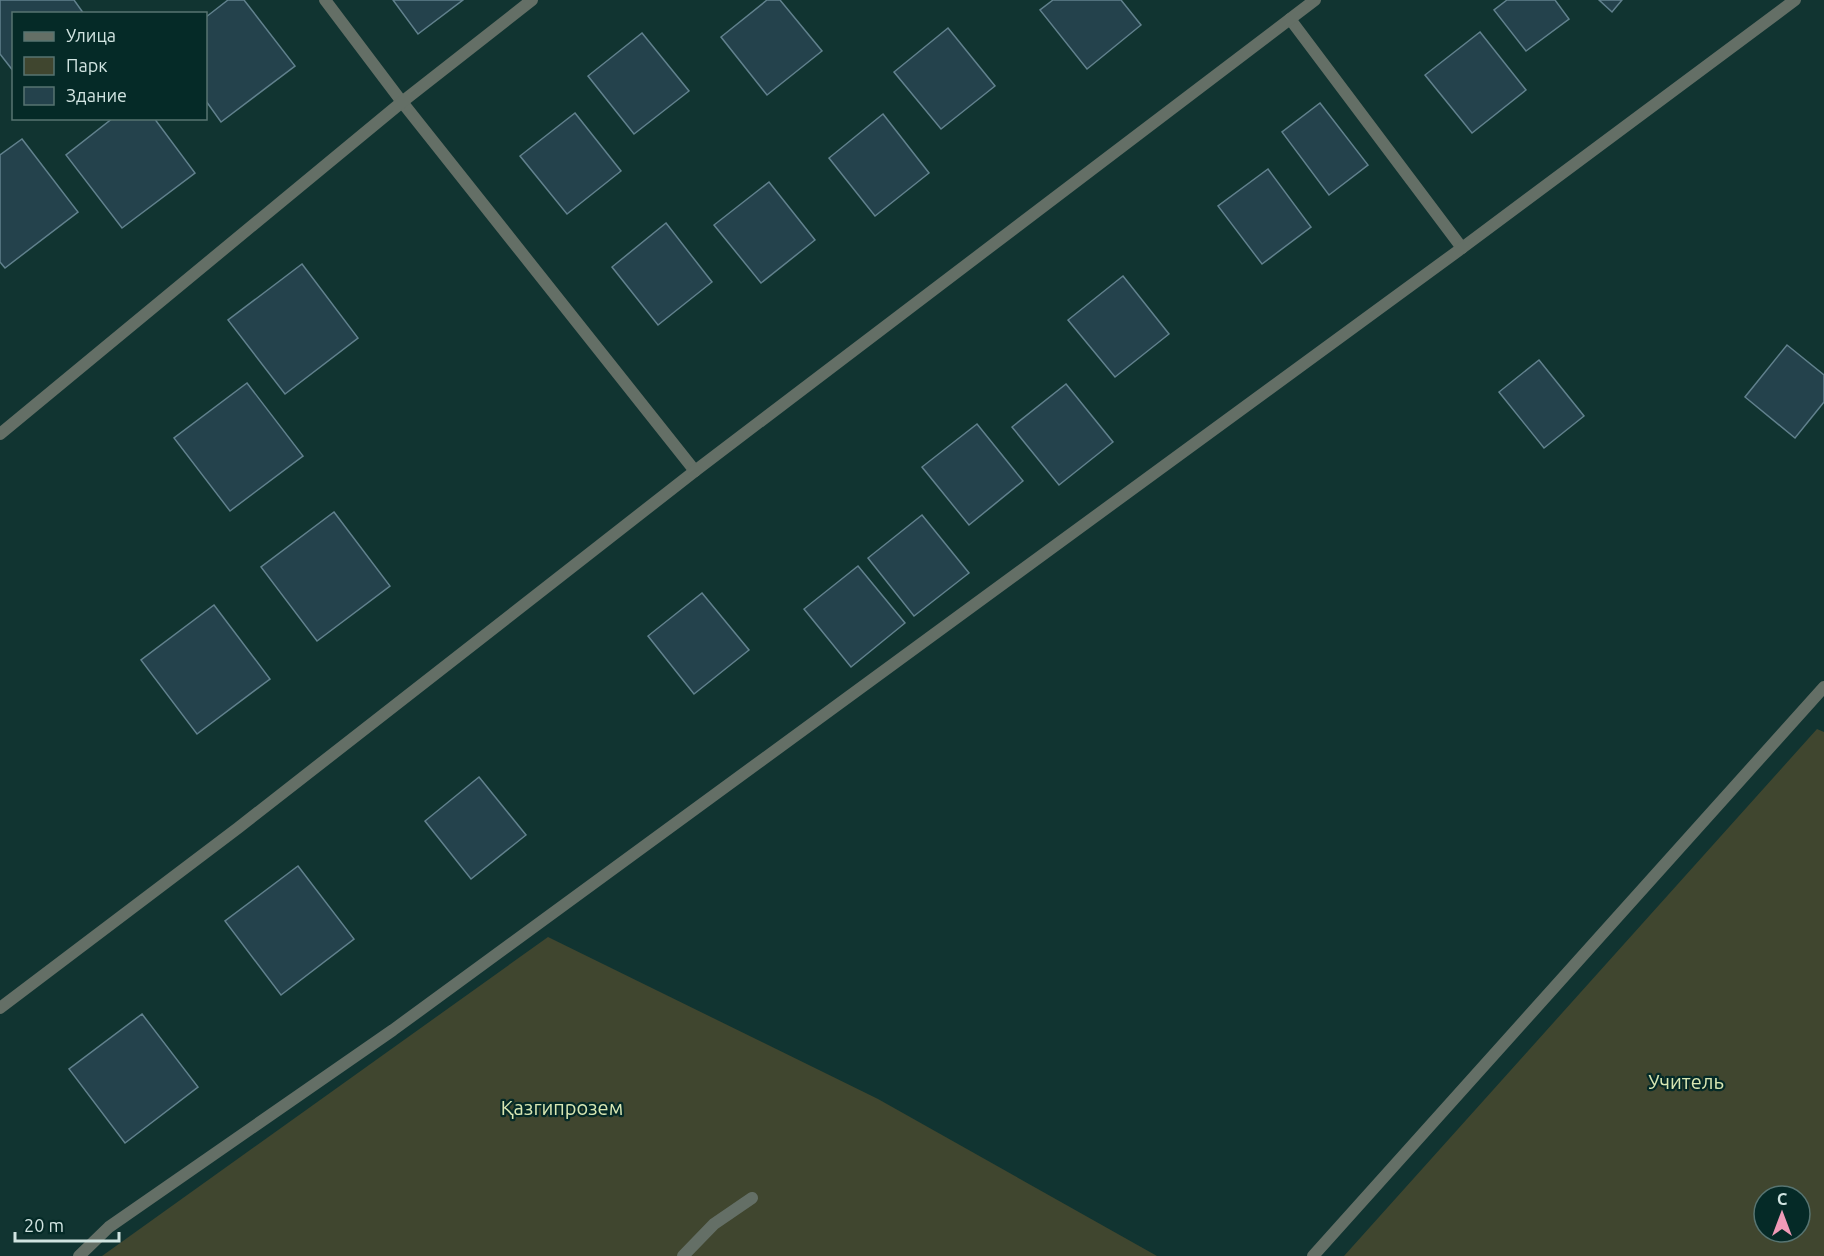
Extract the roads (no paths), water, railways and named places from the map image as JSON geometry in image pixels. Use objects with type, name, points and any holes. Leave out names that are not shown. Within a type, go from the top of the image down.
[{"type":"street","points":[[325,0],[402,102],[695,471]]},
{"type":"street","points":[[0,434],[402,102],[532,0]]},
{"type":"street","points":[[0,1008],[238,828],[695,471],[1315,0]]},
{"type":"street","points":[[79,1256],[109,1227],[393,1030],[1462,248],[1796,0]]},
{"type":"street","points":[[1290,19],[1462,248]]},
{"type":"street","points":[[1313,1256],[1824,687]]},
{"type":"street","points":[[683,1256],[714,1224],[752,1198]]},
{"type":"park label","name":"Учитель","points":[[1686,1082]]},
{"type":"park label","name":"Қазгипрозем","points":[[562,1108]]}]
